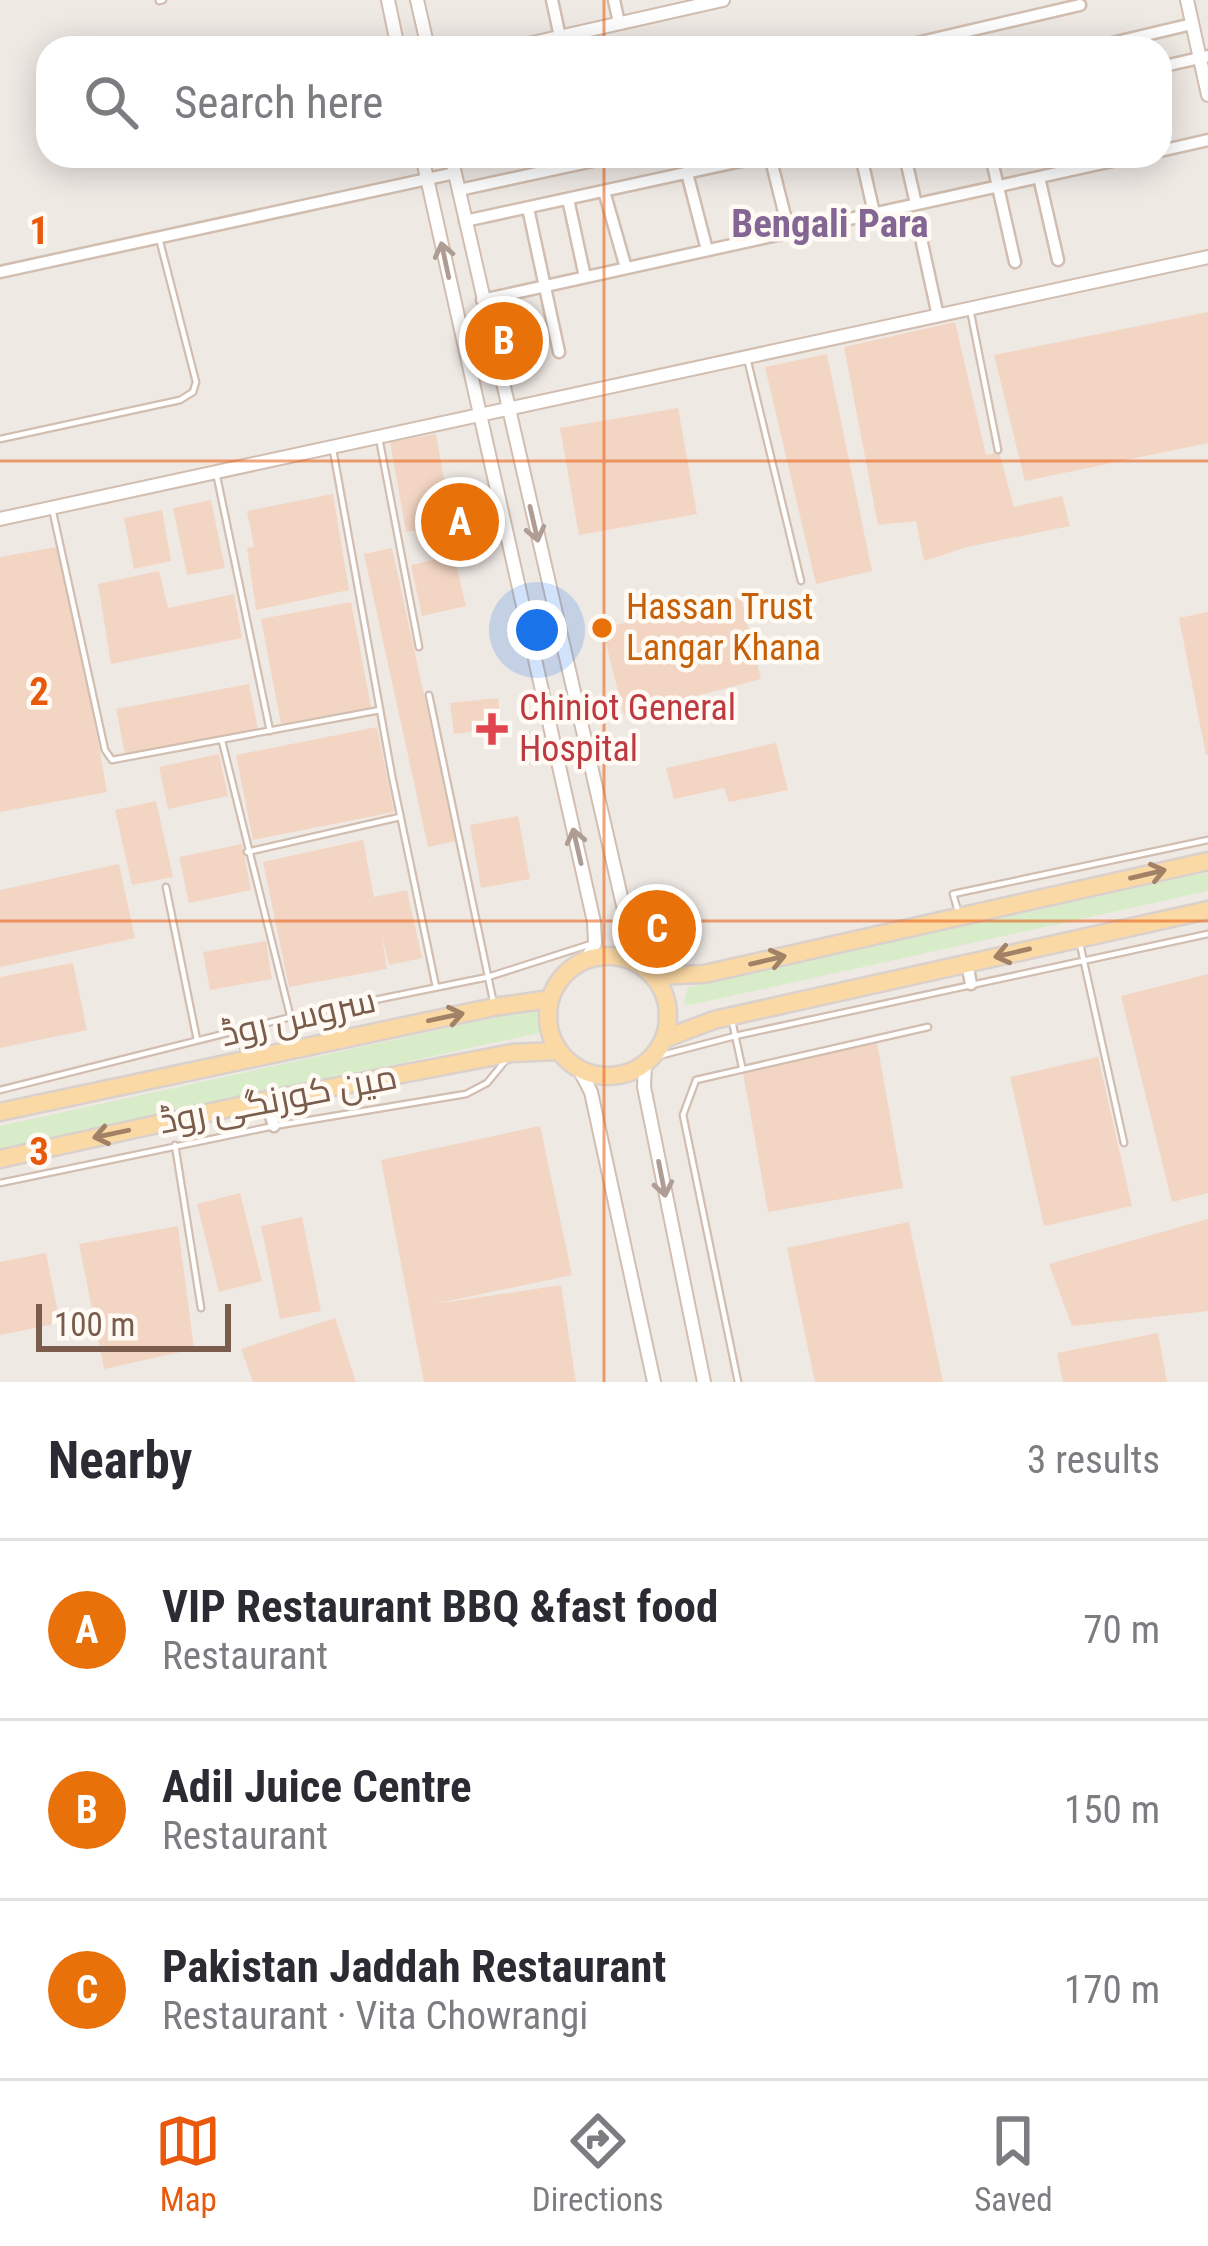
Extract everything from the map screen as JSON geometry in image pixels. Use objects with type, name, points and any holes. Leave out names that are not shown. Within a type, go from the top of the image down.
[{"type":"main road","points":[[652,976],[704,974],[1208,861]]},
{"type":"main road","points":[[664,1039],[731,1016],[1208,910]]},
{"type":"main road","points":[[591,951],[636,962],[652,976],[667,1005],[664,1039],[648,1061],[613,1076],[579,1069],[557,1051],[548,1019],[550,999],[566,973],[591,951]]},
{"type":"main road","name":"مین کورنگی روڈ","points":[[0,1112],[550,999]]},
{"type":"main road","name":"مین کورنگی روڈ","points":[[0,1159],[266,1100],[512,1053],[557,1051]]},
{"type":"street","points":[[388,0],[396,36]]},
{"type":"street","points":[[417,0],[425,36]]},
{"type":"street","points":[[552,0],[560,36]]},
{"type":"street","points":[[614,0],[619,23]]},
{"type":"street","points":[[564,36],[670,6],[719,0]]},
{"type":"street","points":[[1187,0],[1198,27],[1208,95]]},
{"type":"street","points":[[947,36],[1080,5]]},
{"type":"street","points":[[1152,36],[1198,27]]},
{"type":"street","points":[[1172,64],[1204,57]]},
{"type":"street","points":[[1172,148],[1208,140]]},
{"type":"street","points":[[425,168],[595,922],[591,951]]},
{"type":"street","points":[[454,168],[636,962]]},
{"type":"street","points":[[459,190],[561,168]]},
{"type":"street","points":[[465,221],[711,168]]},
{"type":"street","points":[[770,168],[789,232]]},
{"type":"street","points":[[863,168],[874,213]]},
{"type":"street","points":[[907,168],[916,204]]},
{"type":"street","points":[[994,168],[1015,262]]},
{"type":"street","points":[[482,300],[1062,168]]},
{"type":"street","points":[[0,272],[455,173]]},
{"type":"street","points":[[687,173],[707,250]]},
{"type":"street","points":[[1039,177],[1058,260]]},
{"type":"street","points":[[604,191],[626,268]]},
{"type":"street","points":[[568,199],[585,277]]},
{"type":"street","points":[[527,208],[559,352]]},
{"type":"street","points":[[922,243],[938,316]]},
{"type":"street","points":[[0,519],[1208,257]]},
{"type":"street","points":[[967,963],[971,984]]},
{"type":"street","points":[[242,1029],[249,1058]]},
{"type":"street","points":[[648,1061],[644,1087],[704,1382]]},
{"type":"street","points":[[579,1069],[591,1092],[654,1382]]},
{"type":"street","points":[[266,1100],[274,1126]]},
{"type":"lane","points":[[0,439],[181,400],[193,392],[196,382],[159,238]]},
{"type":"lane","points":[[970,309],[998,450]]},
{"type":"lane","points":[[747,358],[801,581]]},
{"type":"lane","points":[[379,438],[419,647]]},
{"type":"lane","points":[[333,448],[436,987]]},
{"type":"lane","points":[[216,472],[270,732]]},
{"type":"lane","points":[[52,508],[107,756],[118,762],[380,710]]},
{"type":"lane","points":[[429,694],[494,1007]]},
{"type":"lane","points":[[222,741],[291,1017]]},
{"type":"lane","points":[[248,852],[401,817]]},
{"type":"lane","points":[[960,916],[953,894],[1208,840]]},
{"type":"lane","points":[[166,887],[197,1040]]},
{"type":"lane","points":[[648,1061],[735,1036],[1208,934]]},
{"type":"lane","points":[[1078,938],[1124,1143]]},
{"type":"lane","name":"سروس روڈ","points":[[0,1090],[291,1017],[591,951]]},
{"type":"lane","points":[[731,1016],[742,1067]]},
{"type":"lane","points":[[738,1382],[683,1115],[686,1101],[701,1076],[928,1027]]},
{"type":"lane","points":[[0,1183],[274,1126],[466,1094],[487,1083],[512,1053]]},
{"type":"lane","points":[[175,1145],[201,1308]]},
{"type":"shaded area","points":[[0,0],[1208,0],[1208,1382],[0,1382]]},
{"type":"green space","points":[[1208,872],[1208,891],[684,1003],[688,987]]},
{"type":"green space","points":[[534,1009],[542,1028],[539,1033],[0,1151],[0,1126]]},
{"type":"building","points":[[1208,312],[1208,443],[1025,481],[994,355]]},
{"type":"building","points":[[955,322],[986,455],[999,452],[1014,507],[1062,496],[1070,526],[924,561],[916,521],[878,525],[844,347]]},
{"type":"building","points":[[827,354],[872,571],[816,584],[765,367]]},
{"type":"building","points":[[678,408],[697,514],[579,535],[560,428]]},
{"type":"building","points":[[436,434],[452,524],[406,532],[390,442]]},
{"type":"building","points":[[333,494],[349,590],[256,610],[247,548],[254,547],[247,511]]},
{"type":"building","points":[[211,500],[225,568],[187,575],[173,508]]},
{"type":"building","points":[[162,510],[171,561],[134,569],[124,518]]},
{"type":"building","points":[[63,546],[107,792],[0,812],[0,557]]},
{"type":"building","points":[[392,548],[456,841],[428,847],[364,554]]},
{"type":"building","points":[[454,555],[466,606],[422,616],[411,565]]},
{"type":"building","points":[[159,571],[168,608],[234,594],[242,638],[111,664],[98,584]]},
{"type":"building","points":[[741,597],[761,679],[624,715],[602,628]]},
{"type":"building","points":[[351,602],[371,707],[281,724],[261,619]]},
{"type":"building","points":[[1208,612],[1208,755],[1206,755],[1179,618]]},
{"type":"building","points":[[249,684],[258,729],[125,754],[116,709]]},
{"type":"building","points":[[498,698],[502,728],[454,734],[450,703]]},
{"type":"building","points":[[377,727],[394,812],[253,840],[236,755]]},
{"type":"building","points":[[776,743],[788,790],[729,802],[724,788],[674,799],[666,768]]},
{"type":"building","points":[[219,754],[228,796],[168,809],[159,767]]},
{"type":"building","points":[[156,801],[173,877],[132,885],[115,810]]},
{"type":"building","points":[[518,816],[530,879],[481,888],[470,825]]},
{"type":"building","points":[[363,840],[374,897],[407,890],[422,958],[389,965],[382,937],[387,969],[289,987],[263,862]]},
{"type":"building","points":[[242,844],[251,890],[189,903],[179,857]]},
{"type":"building","points":[[119,864],[135,938],[0,967],[0,890]]},
{"type":"building","points":[[266,941],[272,979],[210,990],[203,952]]},
{"type":"building","points":[[73,963],[87,1030],[0,1048],[0,977]]},
{"type":"building","points":[[1208,974],[1208,1193],[1172,1202],[1121,996]]},
{"type":"building","points":[[877,1043],[903,1188],[768,1212],[742,1067]]},
{"type":"building","points":[[1098,1057],[1132,1206],[1044,1226],[1010,1077]]},
{"type":"building","points":[[540,1126],[572,1275],[434,1304],[561,1285],[576,1382],[424,1382],[381,1160]]},
{"type":"building","points":[[240,1193],[262,1281],[219,1292],[197,1204]]},
{"type":"building","points":[[302,1217],[321,1311],[280,1319],[261,1226]]},
{"type":"building","points":[[1208,1219],[1208,1311],[1072,1326],[1049,1264]]},
{"type":"building","points":[[909,1222],[943,1382],[815,1382],[787,1248]]},
{"type":"building","points":[[178,1226],[194,1349],[104,1369],[79,1244]]},
{"type":"building","points":[[46,1253],[60,1323],[0,1335],[0,1262]]},
{"type":"building","points":[[335,1318],[356,1382],[253,1382],[241,1349]]},
{"type":"building","points":[[1158,1333],[1167,1382],[1063,1382],[1057,1353]]},
{"type":"place","name":"Adil Juice Centre","points":[[504,341]]},
{"type":"place","name":"VIP Restaurant BBQ &fast food","points":[[460,522]]},
{"type":"place","name":"Hassan Trust Langar Khana","points":[[602,628]]},
{"type":"place","name":"Chiniot General Hospital","points":[[492,729]]},
{"type":"place","name":"Pakistan Jaddah Restaurant","points":[[657,929]]},
{"type":"district","name":"Bengali Para","points":[[830,224]]}]
